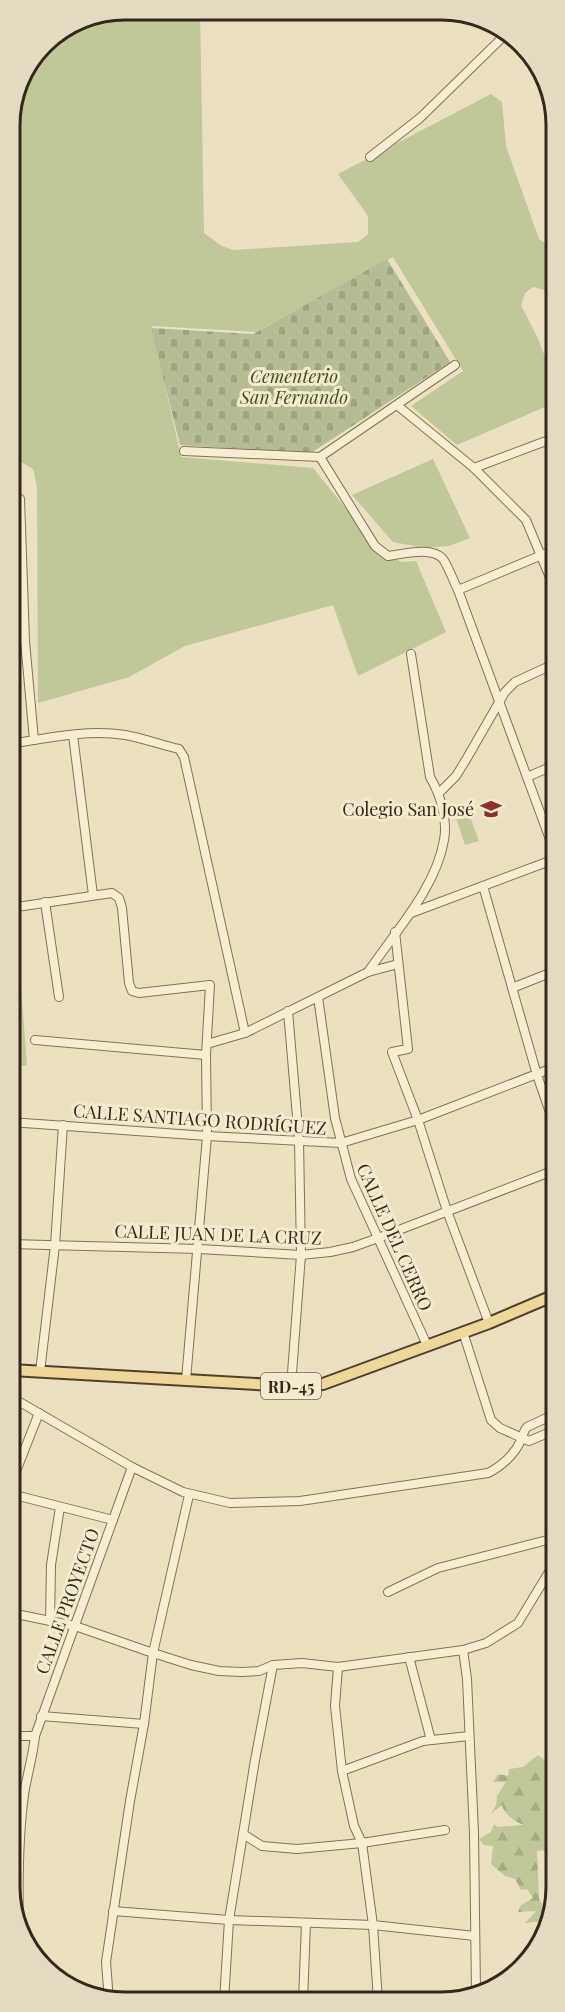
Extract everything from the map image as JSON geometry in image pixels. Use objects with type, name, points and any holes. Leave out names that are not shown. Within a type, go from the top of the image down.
[{"type":"main road","name":"RD-45","points":[[20,1371],[291,1386],[323,1384],[489,1323],[545,1298]]},
{"type":"street","points":[[370,157],[420,118],[501,39]]},
{"type":"street","points":[[184,451],[320,458],[455,365]]},
{"type":"street","points":[[398,406],[474,468],[526,520],[546,565]]},
{"type":"street","points":[[474,468],[546,441]]},
{"type":"street","points":[[320,458],[375,546],[388,556],[421,552],[436,554],[443,559],[458,590],[546,827]]},
{"type":"street","points":[[20,499],[25,641],[34,740]]},
{"type":"street","points":[[458,590],[546,553]]},
{"type":"street","points":[[20,640],[25,641]]},
{"type":"street","points":[[368,972],[411,913],[434,872],[445,837],[439,793],[430,777],[411,654]]},
{"type":"street","points":[[439,793],[456,776],[505,692],[515,682],[546,668]]},
{"type":"street","points":[[73,735],[93,895]]},
{"type":"street","points":[[20,742],[73,735],[126,735],[179,749],[184,757],[245,1033]]},
{"type":"street","points":[[527,777],[546,769]]},
{"type":"street","points":[[411,913],[546,863]]},
{"type":"street","points":[[483,886],[545,1099]]},
{"type":"street","points":[[20,906],[112,893],[119,898],[132,991],[139,993],[210,985],[206,1055],[207,1136],[186,1380]]},
{"type":"street","points":[[45,902],[59,997]]},
{"type":"street","points":[[395,932],[408,1048],[392,1052],[489,1323]]},
{"type":"street","points":[[384,948],[397,954]]},
{"type":"street","points":[[207,1044],[245,1033],[368,972],[398,964]]},
{"type":"street","points":[[512,988],[546,975]]},
{"type":"street","name":"CALLE DEL CERRO","points":[[318,997],[335,1118],[351,1179],[427,1345]]},
{"type":"street","points":[[288,1011],[299,1140],[301,1255],[291,1386]]},
{"type":"street","points":[[35,1040],[206,1055]]},
{"type":"street","name":"CALLE SANTIAGO RODRÍGUEZ","points":[[20,1123],[341,1143],[418,1120],[545,1071]]},
{"type":"street","points":[[40,1372],[55,1245],[63,1125]]},
{"type":"street","name":"CALLE JUAN DE LA CRUZ","points":[[20,1244],[199,1249],[301,1255],[330,1252],[378,1238],[545,1174]]},
{"type":"street","points":[[463,1332],[491,1420],[500,1428],[529,1441],[545,1435]]},
{"type":"street","points":[[20,1402],[132,1467],[189,1495],[230,1503],[256,1504],[300,1501],[488,1473],[499,1467],[515,1451],[527,1427],[545,1419]]},
{"type":"street","points":[[20,1461],[39,1413]]},
{"type":"street","name":"CALLE PROYECTO","points":[[20,1839],[24,1793],[33,1756],[34,1736],[132,1467]]},
{"type":"street","points":[[108,1991],[105,1962],[144,1724],[153,1653],[189,1495]]},
{"type":"street","points":[[20,1496],[113,1520]]},
{"type":"street","points":[[50,1621],[51,1565],[60,1507]]},
{"type":"street","points":[[388,1592],[438,1568],[545,1541]]},
{"type":"street","points":[[20,1615],[75,1626],[191,1665],[219,1671],[259,1671],[273,1665],[302,1663],[338,1667],[463,1650],[486,1643],[518,1623],[545,1578]]},
{"type":"street","points":[[463,1650],[467,1679],[474,1833],[476,1986]]},
{"type":"street","points":[[409,1658],[431,1740]]},
{"type":"street","points":[[225,1992],[229,1920],[273,1665]]},
{"type":"street","points":[[338,1667],[335,1706],[342,1771],[354,1826],[362,1843],[373,1925],[377,1992]]},
{"type":"street","points":[[41,1716],[144,1724]]},
{"type":"street","points":[[20,1736],[34,1736]]},
{"type":"street","points":[[342,1771],[423,1741],[469,1736]]},
{"type":"street","points":[[243,1834],[262,1846],[297,1849],[362,1843],[445,1830]]},
{"type":"street","points":[[113,1911],[229,1920],[373,1925],[475,1936]]},
{"type":"street","points":[[303,1992],[306,1923]]},
{"type":"green space","points":[[118,20],[200,20],[204,233],[222,246],[233,250],[358,242],[368,234],[368,216],[338,174],[491,94],[502,102],[506,146],[539,239],[546,244],[546,292],[533,287],[525,293],[521,306],[546,360],[546,407],[457,445],[411,406],[463,371],[393,257],[256,332],[152,326],[181,457],[313,468],[383,554],[402,562],[416,561],[446,632],[358,676],[333,605],[185,646],[129,677],[38,703],[37,487],[33,469],[21,462],[20,111],[30,78],[37,66],[66,37],[91,25]]},
{"type":"green space","name":"Cementerio San Fernando","points":[[387,259],[450,362],[311,453],[180,445],[151,328],[253,334]]},
{"type":"green space","points":[[433,459],[470,538],[449,546],[424,548],[393,542],[352,495]]},
{"type":"green space","points":[[469,814],[479,841],[465,845],[456,818]]},
{"type":"green space","points":[[20,974],[27,1065],[20,1067]]},
{"type":"green space","points":[[538,1755],[545,1760],[545,1851],[537,1851],[539,1899],[544,1907],[540,1921],[525,1923],[536,1911],[518,1912],[521,1905],[533,1898],[527,1889],[521,1890],[515,1879],[505,1876],[491,1864],[493,1846],[484,1845],[479,1839],[491,1832],[494,1824],[498,1827],[524,1825],[508,1815],[502,1805],[491,1814],[496,1805],[497,1796],[506,1782],[493,1782],[498,1774],[508,1776],[509,1769],[523,1767]]},
{"type":"place","name":"Colegio San José","points":[[491,809]]}]
